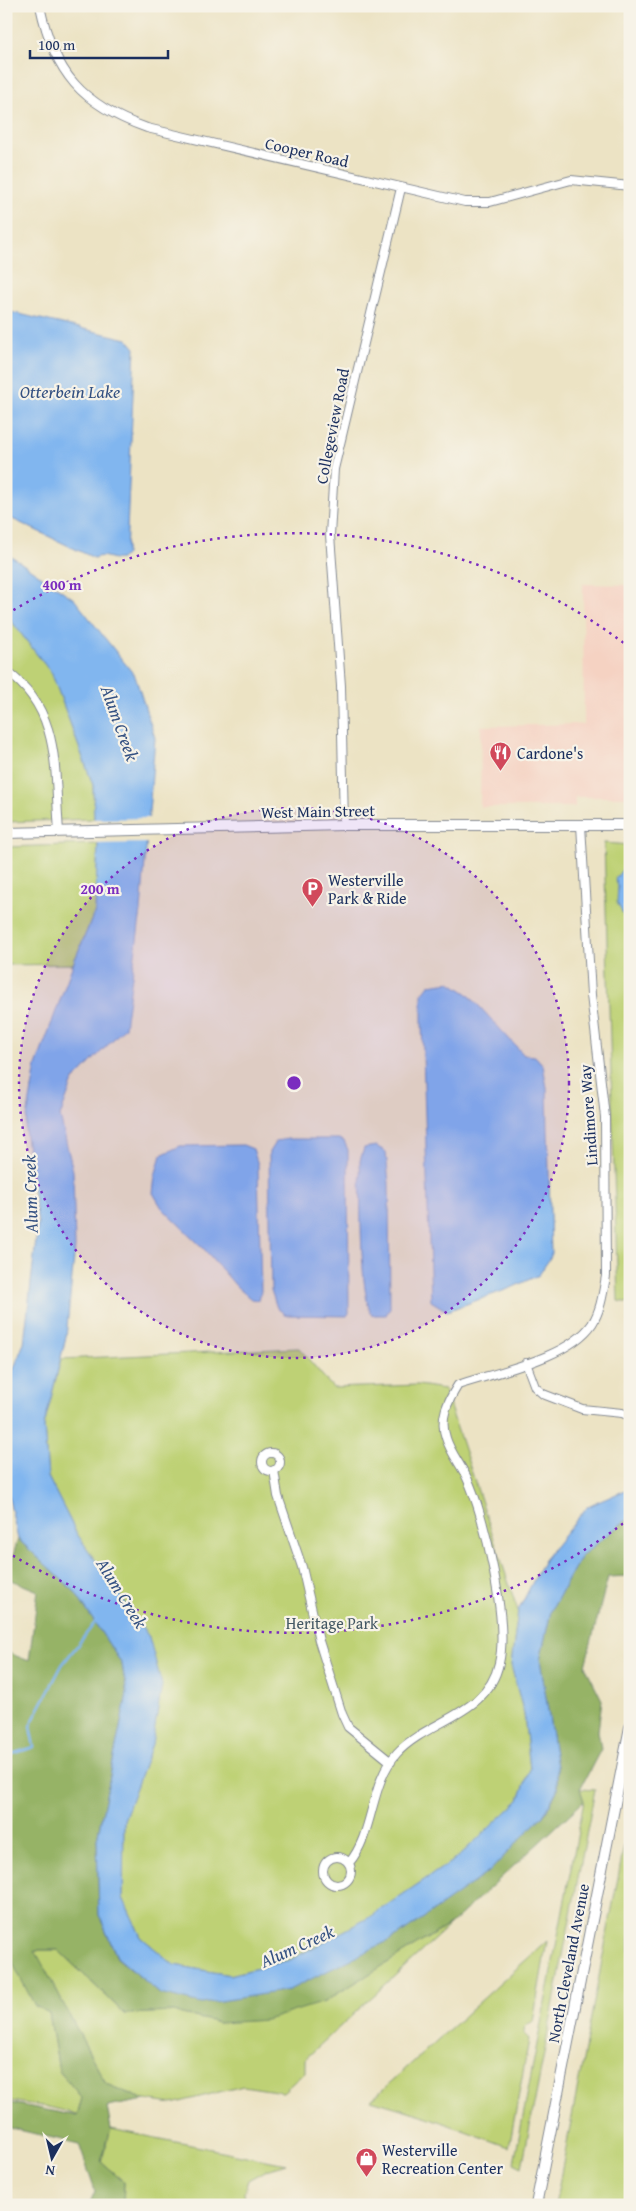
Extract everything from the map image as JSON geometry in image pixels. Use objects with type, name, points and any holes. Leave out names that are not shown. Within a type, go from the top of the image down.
[{"type":"main road","name":"West Main Street","points":[[6,833],[344,825],[630,825]]},
{"type":"main road","name":"North Cleveland Avenue","points":[[536,2205],[630,1727]]},
{"type":"street","name":"Cooper Road","points":[[40,6],[45,32],[56,60],[74,84],[96,103],[118,118],[146,128],[465,202],[490,202],[571,180],[630,186]]},
{"type":"street","name":"Collegeview Road","points":[[344,825],[341,686],[330,535],[334,469],[401,188]]},
{"type":"street","points":[[6,671],[17,679],[38,702],[47,724],[56,764],[59,832]]},
{"type":"street","name":"Lindimore Way","points":[[349,1863],[365,1835],[378,1787],[391,1762],[405,1745],[452,1718],[482,1696],[492,1682],[499,1665],[502,1648],[502,1624],[486,1540],[478,1505],[467,1478],[446,1438],[444,1416],[448,1402],[458,1385],[562,1350],[582,1336],[593,1323],[602,1301],[606,1276],[605,1117],[590,986],[581,825]]},
{"type":"street","points":[[526,1363],[535,1387],[543,1394],[582,1409],[626,1414],[630,1407]]},
{"type":"street","points":[[274,1470],[278,1496],[302,1567],[319,1641],[342,1714],[348,1727],[391,1762]]},
{"type":"shaded area","points":[[583,584],[630,585],[630,797],[575,797],[575,807],[480,807],[481,726],[584,724]]},
{"type":"green space","points":[[6,614],[52,674],[93,785],[94,819],[6,822]]},
{"type":"green space","points":[[604,843],[630,845],[630,1303],[618,1301]]},
{"type":"green space","points":[[98,844],[95,911],[73,964],[6,965],[6,847]]},
{"type":"green space","name":"Heritage Park","points":[[299,1348],[333,1388],[418,1385],[444,1389],[518,1611],[511,1665],[524,1714],[530,1769],[519,1800],[458,1857],[368,1918],[290,1960],[230,1975],[174,1965],[141,1937],[123,1898],[124,1820],[152,1744],[149,1637],[77,1534],[48,1477],[44,1426],[61,1359]]},
{"type":"green space","points":[[630,1520],[630,1576],[608,1577],[585,1666],[602,1700],[598,1731],[601,1749],[580,1789],[584,1801],[452,1923],[324,2002],[266,2020],[219,2023],[174,2012],[125,2014],[58,1950],[35,1950],[106,2084],[145,2100],[107,2107],[111,2129],[101,2162],[124,2182],[123,2205],[89,2205],[95,2191],[79,2144],[6,2127],[6,2102],[77,2116],[82,2098],[59,2071],[49,2013],[35,2006],[6,1950],[6,1652],[29,1661],[38,1591],[6,1578],[18,1539],[74,1591],[122,1664],[127,1694],[97,1839],[99,1915],[117,1958],[160,1994],[289,1990],[545,1814],[557,1790],[557,1767],[540,1660],[551,1611],[581,1556],[625,1521]]},
{"type":"green space","points":[[580,1789],[595,1790],[522,2167],[514,2163],[584,1801]]},
{"type":"green space","points":[[630,1815],[630,2205],[555,2205]]},
{"type":"green space","points":[[452,1923],[305,2059],[305,2072],[283,2092],[243,2086],[172,2104],[145,2100],[106,2084],[34,1950],[58,1950],[125,2014],[174,2012],[219,2023],[324,2002]]},
{"type":"green space","points":[[547,1941],[533,2022],[524,2029],[524,2033],[529,2040],[509,2147],[422,2115],[371,2100]]},
{"type":"green space","points":[[6,1950],[49,2012],[59,2071],[82,2098],[78,2116],[52,2108],[6,2100]]},
{"type":"green space","points":[[111,2129],[286,2164],[266,2170],[248,2180],[244,2193],[246,2205],[123,2205],[124,2182],[101,2162]]},
{"type":"water","name":"Otterbein Lake","points":[[6,311],[127,339],[135,348],[126,554],[121,559],[101,556],[94,558],[6,516]]},
{"type":"water","name":"Alum Creek","points":[[6,555],[14,558],[74,599],[135,676],[155,738],[141,911],[125,1027],[73,1081],[60,1116],[73,1171],[75,1247],[66,1337],[44,1426],[48,1477],[77,1534],[149,1637],[162,1685],[152,1744],[124,1820],[123,1898],[141,1937],[174,1965],[230,1975],[290,1960],[368,1918],[458,1857],[519,1800],[530,1769],[524,1714],[511,1665],[518,1611],[544,1560],[587,1507],[630,1488],[630,1520],[625,1521],[581,1556],[551,1611],[540,1660],[557,1767],[557,1790],[545,1813],[490,1871],[398,1936],[289,1990],[202,2004],[160,1994],[117,1957],[99,1915],[97,1839],[127,1694],[122,1664],[74,1591],[18,1539],[6,1486],[6,1388],[24,1343],[38,1223],[25,1129],[36,1066],[73,964],[95,911],[98,844],[94,819],[93,785],[52,674],[6,614]]},
{"type":"water","points":[[622,870],[630,871],[630,927],[617,903],[618,886],[615,879]]},
{"type":"water","points":[[450,982],[468,994],[524,1055],[535,1056],[543,1065],[547,1088],[551,1256],[539,1275],[511,1288],[447,1311],[431,1301],[422,994],[429,985]]},
{"type":"water","points":[[288,1139],[339,1139],[344,1141],[348,1150],[349,1313],[347,1316],[286,1315],[277,1308],[271,1290],[269,1152],[276,1141]]},
{"type":"water","points":[[243,1145],[253,1149],[258,1165],[261,1291],[259,1300],[251,1299],[237,1287],[204,1249],[162,1208],[153,1193],[155,1176],[161,1155],[180,1146]]},
{"type":"water","points":[[376,1146],[386,1152],[389,1183],[390,1308],[386,1315],[372,1315],[368,1304],[363,1266],[360,1161],[364,1148]]},
{"type":"pier","points":[[150,818],[148,843],[95,844],[91,819]]},
{"type":"waterway","points":[[6,1756],[34,1747],[30,1726],[62,1665],[97,1620]]},
{"type":"place","name":"Cardone's","points":[[501,772]]},
{"type":"place","name":"Westerville Park & Ride","points":[[312,908]]},
{"type":"place","name":"Westerville Recreation Center","points":[[366,2178]]}]
